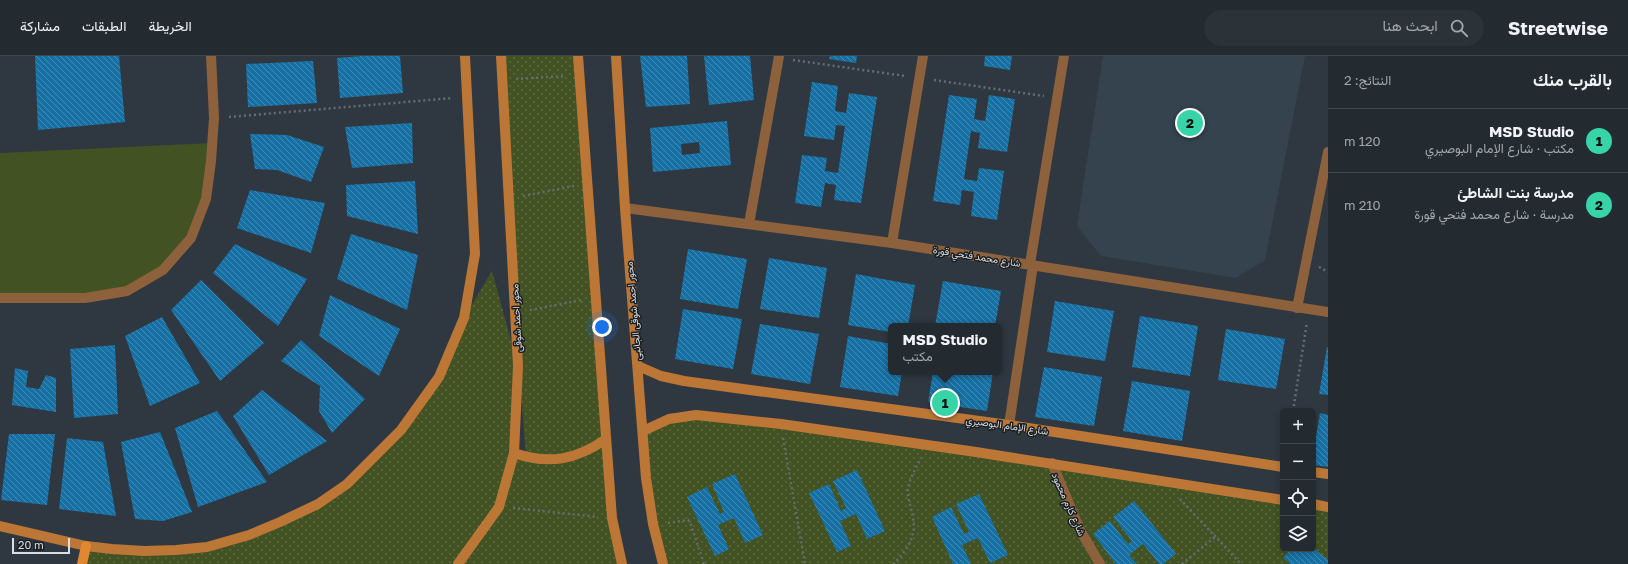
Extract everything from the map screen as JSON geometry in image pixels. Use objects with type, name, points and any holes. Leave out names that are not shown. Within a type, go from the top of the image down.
[{"type":"main road","points":[[82,564],[86,546]]},
{"type":"street","points":[[0,298],[85,298],[126,291],[163,270],[191,238],[206,199],[214,118],[211,56]]},
{"type":"street","points":[[0,526],[86,546],[144,551],[207,547],[249,535],[318,504],[347,484],[401,430],[439,377],[464,318],[475,254],[465,56]]},
{"type":"street","name":"محور احمد شوقى","points":[[458,564],[499,507],[514,453],[518,366],[501,56]]},
{"type":"street","points":[[578,56],[612,518],[622,564]]},
{"type":"street","name":"محور احمد شوقى الجانبى","points":[[616,56],[625,208],[646,478],[653,524],[663,564]]},
{"type":"street","points":[[749,224],[779,56]]},
{"type":"street","points":[[892,243],[924,56]]},
{"type":"street","points":[[1009,425],[1031,264],[1064,56]]},
{"type":"street","points":[[1297,308],[1328,152]]},
{"type":"street","name":"شارع محمد فتحي قورة","points":[[625,208],[892,243],[1328,312]]},
{"type":"street","name":"شارع الإمام البوصيري","points":[[638,366],[661,376],[684,381],[1009,425],[1280,467]]},
{"type":"street","points":[[643,431],[668,419],[696,415],[781,424],[928,444],[1280,500]]},
{"type":"street","points":[[514,453],[539,459],[564,458],[593,448],[606,439]]},
{"type":"street","name":"شارع كارم محمود","points":[[1052,463],[1080,530],[1100,564]]},
{"type":"street","points":[[1316,472],[1328,474]]},
{"type":"street","points":[[1316,505],[1328,507]]},
{"type":"path","points":[[502,80],[580,75]]},
{"type":"path","points":[[214,118],[468,97]]},
{"type":"path","points":[[509,199],[588,183]]},
{"type":"path","points":[[515,313],[596,298]]},
{"type":"path","points":[[1293,408],[1308,310]]},
{"type":"path","points":[[781,424],[805,564]]},
{"type":"path","points":[[893,564],[904,554],[912,538],[914,519],[908,492],[910,482],[928,444]]},
{"type":"path","points":[[1163,481],[1241,564]]},
{"type":"path","points":[[499,507],[612,518]]},
{"type":"path","points":[[653,524],[689,521],[704,564]]},
{"type":"path","points":[[1182,564],[1215,537]]},
{"type":"shaded area","points":[[1103,56],[1305,56],[1265,260],[1236,278],[1101,256],[1077,226]]},
{"type":"green space","points":[[500,56],[578,56],[606,439],[622,564],[82,564],[86,546],[207,547],[318,504],[401,430],[439,377],[464,318],[492,271],[518,366],[514,453],[526,457],[515,313]]},
{"type":"green space","points":[[212,143],[211,161],[191,238],[163,270],[127,291],[0,298],[0,153]]},
{"type":"green space","points":[[696,415],[1280,500],[1280,552],[1316,552],[1316,505],[1328,507],[1328,564],[663,564],[643,431]]},
{"type":"building","points":[[35,56],[119,56],[125,122],[38,130]]},
{"type":"building","points":[[362,56],[400,56],[403,93],[340,98],[337,58]]},
{"type":"building","points":[[640,56],[687,56],[690,104],[646,107]]},
{"type":"building","points":[[704,56],[750,56],[754,100],[709,105]]},
{"type":"building","points":[[830,56],[857,56],[856,63],[829,59]]},
{"type":"building","points":[[985,56],[1012,56],[1010,70],[984,66]]},
{"type":"building","points":[[313,61],[317,103],[248,107],[246,64]]},
{"type":"building","points":[[812,82],[838,86],[835,111],[846,113],[849,93],[877,97],[861,203],[834,200],[836,185],[825,183],[821,207],[795,203],[802,155],[827,158],[825,171],[838,173],[845,126],[836,125],[834,140],[804,136]]},
{"type":"building","points":[[949,95],[977,99],[974,119],[985,121],[989,95],[1015,99],[1007,152],[978,148],[980,133],[971,131],[964,179],[977,181],[979,168],[1004,171],[997,220],[971,216],[974,192],[962,190],[960,205],[933,201]]},
{"type":"building","points":[[727,121],[731,165],[653,172],[650,128]],"holes":[[[699,142],[700,153],[682,155],[681,144]]]},
{"type":"building","points":[[412,123],[413,163],[352,168],[345,127]]},
{"type":"building","points":[[250,134],[287,135],[324,147],[311,182],[277,170],[255,169]]},
{"type":"building","points":[[415,181],[418,234],[347,216],[346,185]]},
{"type":"building","points":[[250,190],[325,203],[311,253],[237,228]]},
{"type":"building","points":[[351,234],[418,255],[407,310],[337,279]]},
{"type":"building","points":[[235,244],[307,279],[278,326],[213,273]]},
{"type":"building","points":[[688,249],[747,259],[738,309],[680,299]]},
{"type":"building","points":[[769,258],[827,268],[819,318],[760,309]]},
{"type":"building","points":[[856,274],[915,285],[909,323],[888,323],[888,332],[848,325]]},
{"type":"building","points":[[201,280],[264,343],[220,381],[171,310]]},
{"type":"building","points":[[943,281],[1001,291],[996,323],[936,323]]},
{"type":"building","points":[[330,295],[400,329],[379,376],[319,336]]},
{"type":"building","points":[[1055,301],[1114,311],[1105,361],[1047,352]]},
{"type":"building","points":[[683,309],[742,319],[733,369],[675,359]]},
{"type":"building","points":[[1140,316],[1198,326],[1190,376],[1132,367]]},
{"type":"building","points":[[162,317],[200,383],[150,406],[125,336]]},
{"type":"building","points":[[760,324],[819,334],[810,384],[751,374]]},
{"type":"building","points":[[1226,329],[1285,339],[1276,389],[1218,380]]},
{"type":"building","points":[[848,336],[888,343],[888,375],[902,375],[898,396],[840,387]]},
{"type":"building","points":[[301,340],[365,399],[332,433],[319,411],[320,386],[281,361]]},
{"type":"building","points":[[115,345],[118,414],[74,418],[70,349]]},
{"type":"building","points":[[1328,347],[1328,395],[1319,394]]},
{"type":"building","points":[[1044,367],[1102,377],[1094,426],[1035,417]]},
{"type":"building","points":[[15,368],[28,371],[26,387],[39,389],[46,375],[56,378],[56,412],[12,405]]},
{"type":"building","points":[[932,375],[993,375],[987,411],[928,402]]},
{"type":"building","points":[[1132,381],[1190,391],[1182,441],[1123,431]]},
{"type":"building","points":[[262,390],[327,441],[269,475],[233,416]]},
{"type":"building","points":[[217,411],[267,482],[198,507],[175,428]]},
{"type":"building","points":[[1320,413],[1328,415],[1328,467],[1316,465],[1316,437]]},
{"type":"building","points":[[160,432],[192,512],[163,521],[135,519],[121,442]]},
{"type":"building","points":[[9,434],[55,434],[47,505],[1,500]]},
{"type":"building","points":[[67,438],[103,442],[116,516],[59,509]]},
{"type":"building","points":[[857,470],[885,531],[867,539],[856,514],[840,521],[851,546],[837,552],[809,493],[829,484],[841,511],[846,508],[833,481]]},
{"type":"building","points":[[735,474],[763,535],[745,543],[734,518],[718,525],[729,549],[715,556],[687,497],[707,487],[720,514],[724,512],[712,484]]},
{"type":"building","points":[[979,494],[1008,555],[990,563],[978,538],[962,545],[971,564],[953,564],[932,517],[951,507],[964,534],[969,532],[956,504]]},
{"type":"building","points":[[1134,501],[1176,554],[1163,564],[1159,564],[1143,544],[1129,555],[1137,564],[1116,564],[1093,534],[1110,521],[1128,544],[1132,541],[1113,517]]},
{"type":"building","points":[[1316,550],[1328,560],[1328,564],[1291,564],[1283,558],[1288,552],[1316,552]]},
{"type":"place","name":"مدرسة بنت الشاطئ","points":[[1190,123]]},
{"type":"place","name":"MSD Studio","points":[[945,403]]}]
